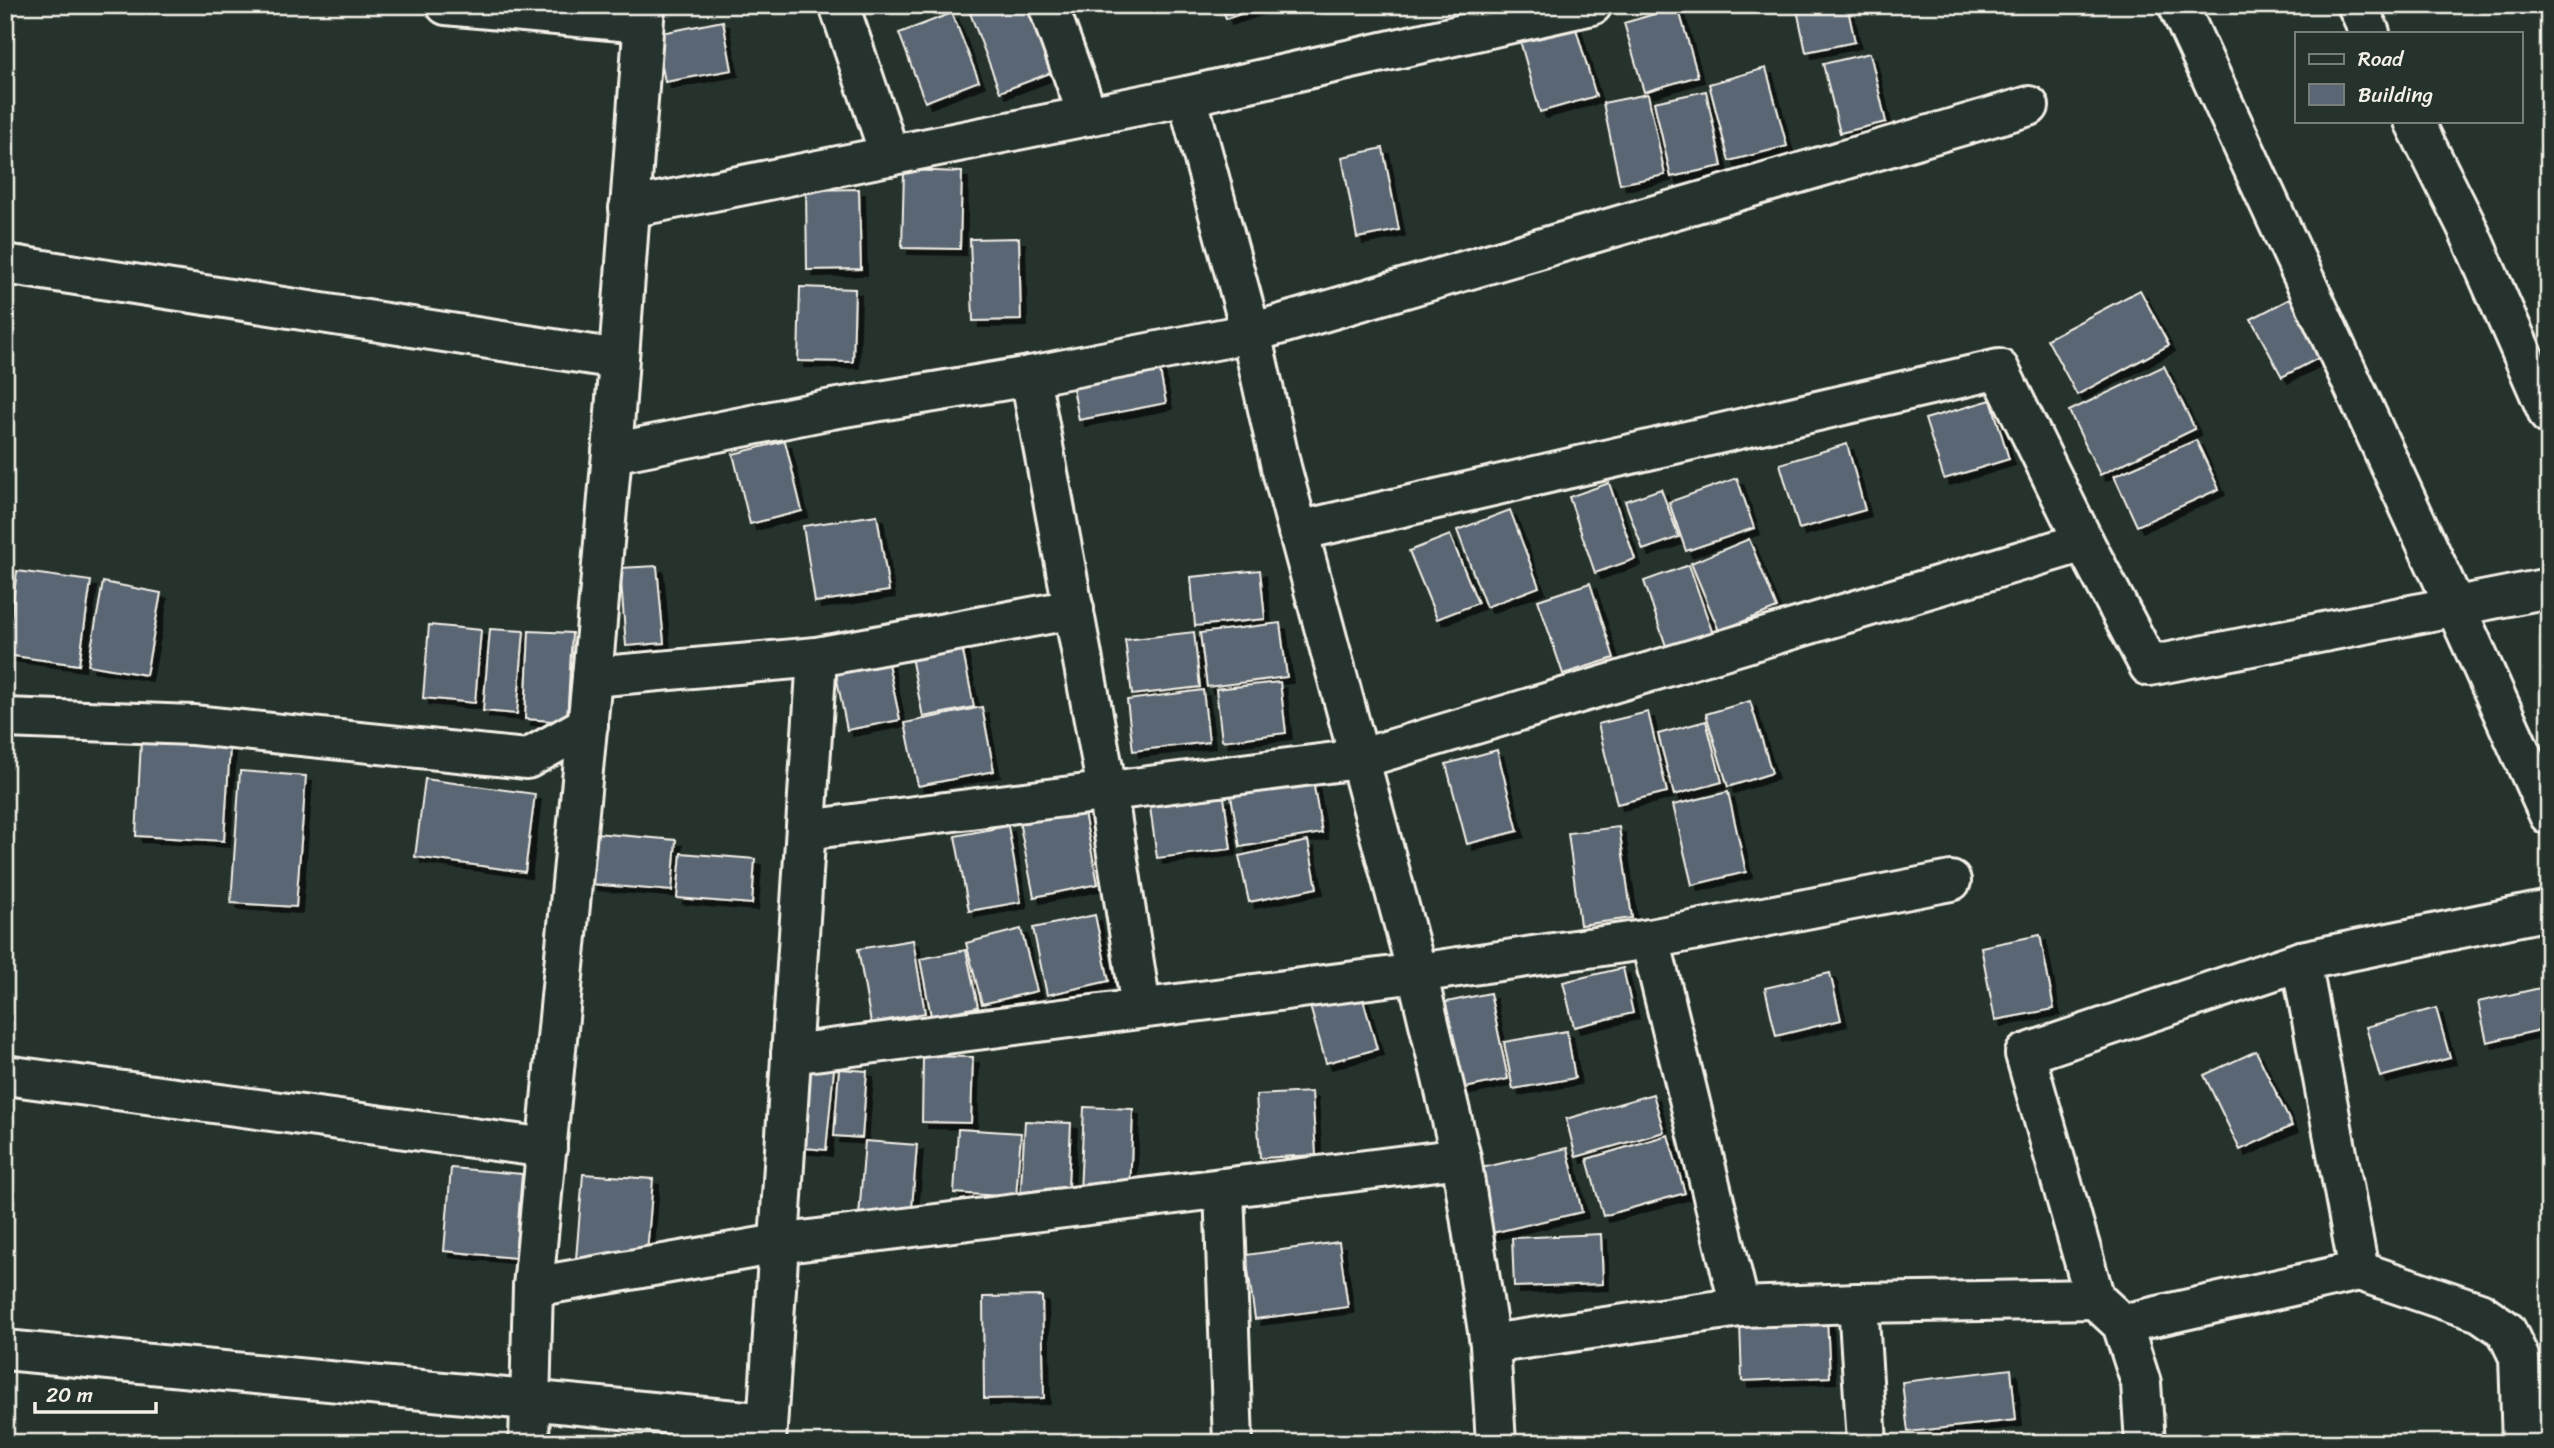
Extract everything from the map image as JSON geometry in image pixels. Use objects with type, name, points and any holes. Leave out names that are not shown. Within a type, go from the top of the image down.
[{"type":"street","points":[[446,5],[644,14],[588,725],[533,1287],[529,1443]]},
{"type":"street","points":[[839,5],[890,156]]},
{"type":"street","points":[[1048,5],[1087,116]]},
{"type":"street","points":[[629,208],[1187,96],[1592,5]]},
{"type":"street","points":[[2178,5],[2549,815]]},
{"type":"street","points":[[2357,5],[2370,32]]},
{"type":"street","points":[[1187,96],[1251,333],[1298,531],[1417,974],[1461,1158],[1490,1344],[1496,1443]]},
{"type":"street","points":[[611,453],[832,409],[1030,376],[1251,333],[2029,107]]},
{"type":"street","points":[[2414,122],[2466,225],[2549,415]]},
{"type":"street","points":[[5,264],[618,359]]},
{"type":"street","points":[[1298,531],[1999,369],[2084,542],[2149,666],[2549,588]]},
{"type":"street","points":[[1030,376],[1107,790],[1141,1007]]},
{"type":"street","points":[[806,831],[1359,759],[2084,542]]},
{"type":"street","points":[[592,677],[817,657],[1074,609]]},
{"type":"street","points":[[5,1350],[531,1400],[767,1433],[817,657]]},
{"type":"street","points":[[5,718],[192,725],[527,759],[588,725]]},
{"type":"street","points":[[791,1054],[1141,1007],[1417,974],[1650,939],[1951,881]]},
{"type":"street","points":[[2145,1443],[2141,1383],[2108,1312],[2025,1055],[2301,961],[2549,910]]},
{"type":"street","points":[[1650,939],[1740,1307]]},
{"type":"street","points":[[2301,961],[2359,1271]]},
{"type":"street","points":[[5,1075],[547,1149]]},
{"type":"street","points":[[533,1287],[778,1244],[1461,1158]]},
{"type":"street","points":[[1224,1188],[1233,1443]]},
{"type":"street","points":[[1490,1344],[1740,1307],[1858,1303],[2108,1312],[2359,1271],[2480,1312],[2506,1330],[2519,1357],[2522,1443]]},
{"type":"street","points":[[1858,1303],[1867,1443]]},
{"type":"building","points":[[967,5],[1027,5],[1053,72],[1000,92]]},
{"type":"building","points":[[1222,5],[1267,5],[1226,19]]},
{"type":"building","points":[[1796,5],[1847,5],[1855,42],[1806,52]]},
{"type":"building","points":[[1678,7],[1698,76],[1644,92],[1624,23]]},
{"type":"building","points":[[952,13],[979,81],[925,102],[899,33]]},
{"type":"building","points":[[723,21],[732,70],[665,82],[656,34]]},
{"type":"building","points":[[1574,22],[1596,96],[1540,112],[1519,37]]},
{"type":"building","points":[[1870,53],[1886,122],[1840,133],[1823,64]]},
{"type":"building","points":[[1766,68],[1787,146],[1729,161],[1709,84]]},
{"type":"building","points":[[1706,91],[1722,166],[1671,177],[1654,102]]},
{"type":"building","points":[[1648,94],[1665,175],[1620,184],[1603,103]]},
{"type":"building","points":[[1383,148],[1399,230],[1357,238],[1342,157]]},
{"type":"building","points":[[904,170],[962,172],[960,249],[902,248]]},
{"type":"building","points":[[859,189],[861,269],[807,270],[806,190]]},
{"type":"building","points":[[1019,238],[1021,320],[973,321],[970,239]]},
{"type":"building","points":[[800,287],[855,289],[853,362],[798,361]]},
{"type":"building","points":[[2140,290],[2169,345],[2077,395],[2047,339]]},
{"type":"building","points":[[2299,294],[2330,352],[2282,377],[2251,319]]},
{"type":"building","points":[[1157,355],[1166,403],[1079,420],[1070,372]]},
{"type":"building","points":[[2164,366],[2195,429],[2100,475],[2069,411]]},
{"type":"building","points":[[1991,400],[2009,459],[1944,479],[1925,419]]},
{"type":"building","points":[[2196,440],[2219,489],[2137,526],[2114,476]]},
{"type":"building","points":[[785,441],[802,511],[750,524],[733,454]]},
{"type":"building","points":[[1847,444],[1865,510],[1799,529],[1780,464]]},
{"type":"building","points":[[1737,478],[1754,528],[1686,551],[1669,502]]},
{"type":"building","points":[[1609,483],[1635,559],[1595,573],[1569,497]]},
{"type":"building","points":[[1661,489],[1679,537],[1643,550],[1625,501]]},
{"type":"building","points":[[1510,510],[1539,587],[1486,607],[1457,530]]},
{"type":"building","points":[[877,515],[889,591],[815,602],[803,526]]},
{"type":"building","points":[[1450,535],[1478,603],[1437,619],[1409,551]]},
{"type":"building","points":[[1749,539],[1777,608],[1719,631],[1691,563]]},
{"type":"building","points":[[1689,565],[1714,637],[1668,652],[1644,581]]},
{"type":"building","points":[[657,566],[664,643],[626,646],[620,568]]},
{"type":"building","points":[[1260,570],[1265,619],[1195,626],[1191,577]]},
{"type":"building","points":[[17,571],[91,581],[79,665],[6,655]]},
{"type":"building","points":[[103,582],[161,593],[146,675],[88,665]]},
{"type":"building","points":[[1590,583],[1614,658],[1563,674],[1538,600]]},
{"type":"building","points":[[1280,623],[1287,677],[1207,687],[1200,633]]},
{"type":"building","points":[[429,625],[481,630],[475,703],[423,698]]},
{"type":"building","points":[[490,629],[524,631],[517,714],[483,711]]},
{"type":"building","points":[[529,631],[572,633],[567,722],[525,719]]},
{"type":"building","points":[[1194,632],[1200,687],[1132,695],[1125,640]]},
{"type":"building","points":[[960,637],[974,707],[923,717],[909,647]]},
{"type":"building","points":[[886,654],[900,720],[847,730],[834,664]]},
{"type":"building","points":[[1280,682],[1286,733],[1222,741],[1216,689]]},
{"type":"building","points":[[1203,690],[1209,742],[1133,751],[1127,700]]},
{"type":"building","points":[[1750,701],[1772,773],[1728,787],[1706,714]]},
{"type":"building","points":[[982,707],[994,771],[918,786],[905,723]]},
{"type":"building","points":[[1648,712],[1667,792],[1617,804],[1598,724]]},
{"type":"building","points":[[1706,721],[1722,782],[1674,795],[1658,734]]},
{"type":"building","points":[[141,742],[230,747],[224,841],[136,836]]},
{"type":"building","points":[[1497,750],[1518,831],[1467,844],[1446,764]]},
{"type":"building","points":[[240,771],[306,776],[296,907],[231,903]]},
{"type":"building","points":[[425,779],[535,794],[525,872],[415,857]]},
{"type":"building","points":[[1313,781],[1322,833],[1240,847],[1231,796]]},
{"type":"building","points":[[1728,792],[1746,872],[1692,885],[1673,805]]},
{"type":"building","points":[[1224,797],[1231,849],[1157,858],[1150,807]]},
{"type":"building","points":[[1083,808],[1098,884],[1034,897],[1019,821]]},
{"type":"building","points":[[1008,826],[1021,902],[969,911],[955,836]]},
{"type":"building","points":[[1619,827],[1632,918],[1580,925],[1568,833]]},
{"type":"building","points":[[595,833],[676,840],[672,891],[591,884]]},
{"type":"building","points":[[1308,841],[1317,888],[1249,902],[1239,856]]},
{"type":"building","points":[[681,853],[755,859],[752,904],[677,898]]},
{"type":"building","points":[[1095,915],[1109,981],[1047,995],[1033,928]]},
{"type":"building","points":[[1021,929],[1037,991],[982,1004],[966,943]]},
{"type":"building","points":[[2040,935],[2054,1009],[1995,1020],[1981,947]]},
{"type":"building","points":[[913,940],[925,1013],[871,1023],[858,949]]},
{"type":"building","points":[[966,950],[978,1007],[931,1016],[920,959]]},
{"type":"building","points":[[1623,968],[1633,1013],[1574,1027],[1563,982]]},
{"type":"building","points":[[1830,973],[1841,1020],[1776,1036],[1765,988]]},
{"type":"building","points":[[2549,986],[2549,1028],[2487,1042],[2478,1002]]},
{"type":"building","points":[[1361,992],[1377,1049],[1326,1063],[1310,1006]]},
{"type":"building","points":[[1490,993],[1508,1079],[1460,1089],[1442,1003]]},
{"type":"building","points":[[2436,1008],[2450,1058],[2380,1077],[2366,1027]]},
{"type":"building","points":[[1567,1031],[1575,1078],[1513,1089],[1504,1042]]},
{"type":"building","points":[[2256,1051],[2292,1126],[2240,1150],[2204,1075]]},
{"type":"building","points":[[923,1056],[973,1057],[971,1123],[922,1122]]},
{"type":"building","points":[[803,1066],[834,1069],[826,1150],[794,1147]]},
{"type":"building","points":[[839,1069],[867,1071],[862,1138],[834,1136]]},
{"type":"building","points":[[1312,1092],[1316,1155],[1260,1158],[1256,1095]]},
{"type":"building","points":[[1653,1094],[1664,1132],[1576,1157],[1566,1119]]},
{"type":"building","points":[[1084,1107],[1133,1109],[1130,1194],[1080,1193]]},
{"type":"building","points":[[1025,1121],[1071,1123],[1067,1206],[1020,1203]]},
{"type":"building","points":[[958,1129],[1021,1133],[1016,1197],[954,1193]]},
{"type":"building","points":[[1668,1135],[1685,1193],[1603,1216],[1587,1159]]},
{"type":"building","points":[[865,1141],[917,1145],[911,1220],[859,1216]]},
{"type":"building","points":[[1567,1148],[1582,1212],[1492,1233],[1477,1169]]},
{"type":"building","points":[[451,1168],[522,1174],[515,1258],[444,1251]]},
{"type":"building","points":[[583,1174],[653,1179],[646,1265],[576,1259]]},
{"type":"building","points":[[1601,1234],[1603,1284],[1514,1287],[1512,1238]]},
{"type":"building","points":[[1339,1242],[1348,1307],[1255,1319],[1246,1255]]},
{"type":"building","points":[[1042,1296],[1044,1398],[984,1399],[983,1297]]},
{"type":"building","points":[[1827,1319],[1830,1377],[1742,1381],[1740,1323]]},
{"type":"building","points":[[2011,1369],[2016,1420],[1908,1432],[1902,1382]]}]
